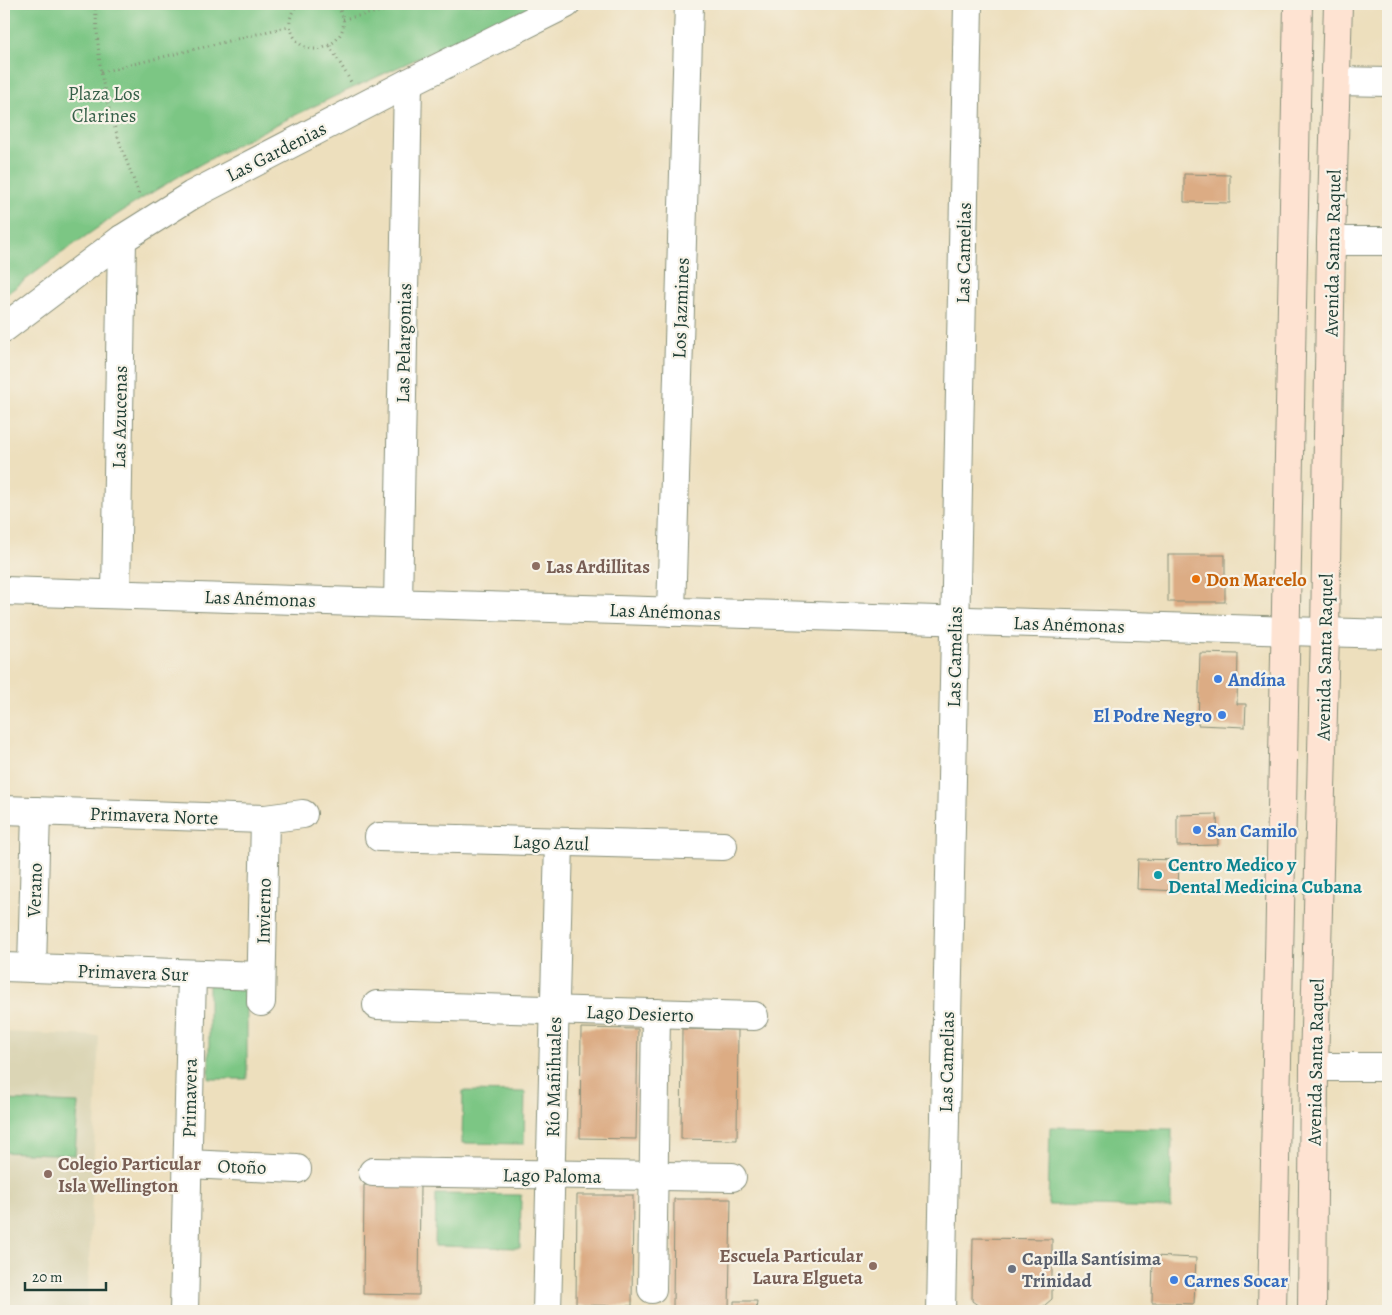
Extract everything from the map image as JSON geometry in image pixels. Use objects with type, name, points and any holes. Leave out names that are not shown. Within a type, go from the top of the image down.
[{"type":"main road","name":"Avenida Santa Raquel","points":[[1272,1311],[1284,631],[1298,4]]},
{"type":"main road","name":"Avenida Santa Raquel","points":[[1312,1311],[1314,1067],[1326,632],[1331,241],[1338,4]]},
{"type":"street","name":"Las Gardenias","points":[[4,328],[122,239],[192,195],[408,83],[566,4]]},
{"type":"street","name":"Los Jazmines","points":[[671,612],[689,4]]},
{"type":"street","name":"Las Camelias","points":[[941,1311],[968,4]]},
{"type":"street","points":[[1336,81],[1388,82]]},
{"type":"street","name":"Las Pelargonias","points":[[398,603],[408,83]]},
{"type":"street","name":"Las Azucenas","points":[[116,594],[122,239]]},
{"type":"street","points":[[1331,241],[1388,242]]},
{"type":"street","name":"Las Anémonas","points":[[4,591],[1388,634]]},
{"type":"street","name":"Primavera Norte","points":[[4,810],[265,819],[303,814]]},
{"type":"street","name":"Verano","points":[[32,968],[36,811]]},
{"type":"street","name":"Invierno","points":[[261,989],[265,819]]},
{"type":"street","name":"Lago Azul","points":[[379,837],[723,846]]},
{"type":"street","name":"Río Mañihuales","points":[[547,1311],[559,842]]},
{"type":"street","name":"Primavera Sur","points":[[4,968],[192,974],[261,989]]},
{"type":"street","name":"Primavera","points":[[184,1311],[192,974]]},
{"type":"street","name":"Lago Desierto","points":[[377,1005],[754,1016]]},
{"type":"street","points":[[652,1289],[656,1014]]},
{"type":"street","points":[[1314,1067],[1388,1067]]},
{"type":"street","name":"Otoño","points":[[188,1164],[297,1169]]},
{"type":"street","name":"Lago Paloma","points":[[373,1172],[732,1177]]},
{"type":"path","points":[[95,4],[101,72],[114,127],[148,221]]},
{"type":"path","points":[[298,4],[290,16],[290,26],[293,36],[300,44],[310,49],[330,46],[338,39],[343,19],[340,9],[335,4]]},
{"type":"path","points":[[343,19],[418,4]]},
{"type":"path","points":[[101,72],[290,26]]},
{"type":"path","points":[[330,46],[364,106]]},
{"type":"shaded area","name":"Colegio Particular Isla Wellington","points":[[4,1032],[99,1036],[87,1311],[4,1311]]},
{"type":"green space","name":"Plaza Los Clarines","points":[[4,4],[537,4],[344,92],[202,164],[117,215],[4,296]]},
{"type":"green space","points":[[247,980],[247,1079],[209,1079],[209,981]]},
{"type":"green space","points":[[463,1091],[525,1092],[524,1144],[462,1143]]},
{"type":"green space","points":[[4,1100],[78,1103],[75,1155],[4,1152]]},
{"type":"green space","points":[[1050,1127],[1172,1129],[1171,1208],[1048,1205]]},
{"type":"green space","points":[[436,1194],[521,1195],[520,1248],[435,1246]]},
{"type":"building","points":[[1184,174],[1230,175],[1230,203],[1184,202]]},
{"type":"building","name":"Don Marcelo","points":[[1168,555],[1225,555],[1225,602],[1168,602]]},
{"type":"building","name":"Andína","points":[[1200,653],[1238,654],[1237,704],[1246,704],[1245,727],[1198,725]]},
{"type":"building","name":"San Camilo","points":[[1217,814],[1218,845],[1177,846],[1177,815]]},
{"type":"building","name":"Centro Medico y Dental Medicina Cubana","points":[[1138,859],[1179,860],[1178,891],[1137,889]]},
{"type":"building","points":[[581,1028],[638,1029],[636,1139],[580,1138]]},
{"type":"building","points":[[682,1029],[738,1030],[737,1140],[681,1139]]},
{"type":"building","points":[[364,1185],[420,1185],[419,1295],[363,1294]]},
{"type":"building","points":[[577,1195],[633,1195],[632,1306],[576,1305]]},
{"type":"building","points":[[674,1199],[731,1199],[729,1309],[673,1308]]},
{"type":"building","name":"Capilla Santísima Trinidad","points":[[973,1238],[1052,1239],[1052,1299],[1038,1311],[986,1311],[972,1301]]},
{"type":"building","name":"Carnes Socar","points":[[1153,1256],[1196,1258],[1194,1304],[1152,1303]]},
{"type":"building","points":[[734,1301],[757,1301],[756,1311],[734,1311]]},
{"type":"place","name":"Las Ardillitas","points":[[536,566]]},
{"type":"place","name":"Don Marcelo","points":[[1196,579]]},
{"type":"place","name":"Andína","points":[[1218,679]]},
{"type":"place","name":"El Podre Negro","points":[[1222,715]]},
{"type":"place","name":"San Camilo","points":[[1197,830]]},
{"type":"place","name":"Centro Medico y Dental Medicina Cubana","points":[[1158,875]]},
{"type":"place","name":"Colegio Particular Isla Wellington","points":[[48,1174]]},
{"type":"place","name":"Escuela Particular Laura Elgueta","points":[[873,1266]]},
{"type":"place","name":"Capilla Santísima Trinidad","points":[[1012,1269]]},
{"type":"place","name":"Carnes Socar","points":[[1174,1280]]}]
